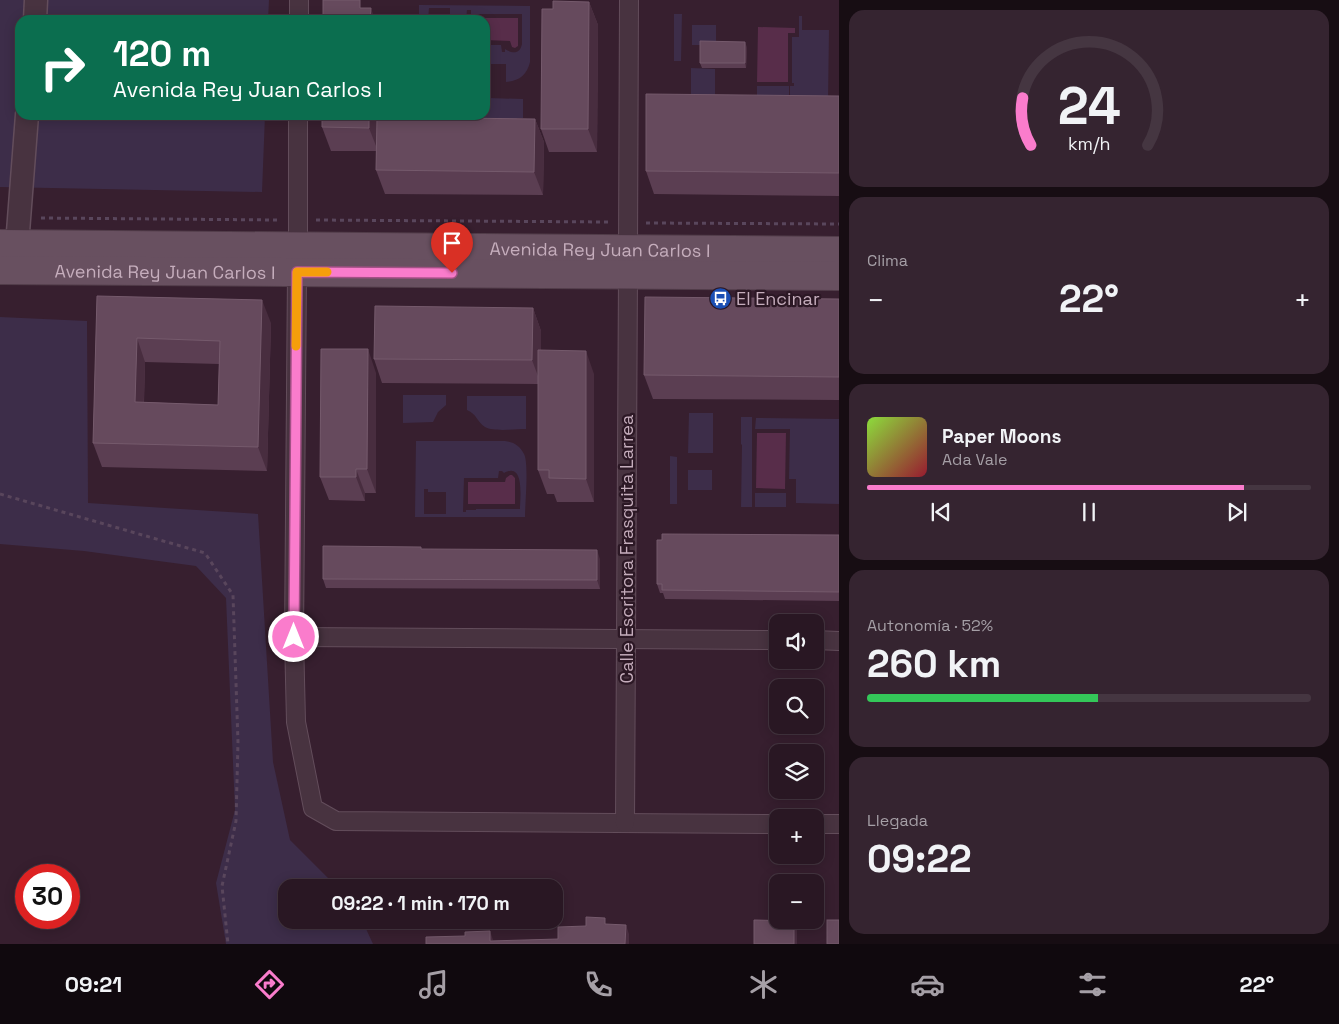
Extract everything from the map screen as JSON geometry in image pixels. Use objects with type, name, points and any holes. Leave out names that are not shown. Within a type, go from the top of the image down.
[{"type":"main road","name":"Avenida Rey Juan Carlos I","points":[[9,244],[297,259],[628,262],[839,276]]},
{"type":"main road","name":"Avenida Rey Juan Carlos I","points":[[628,262],[839,251]]},
{"type":"main road","name":"Avenida Rey Juan Carlos I","points":[[0,270],[297,259]]},
{"type":"street","points":[[35,15],[36,0]]},
{"type":"street","points":[[299,0],[299,15]]},
{"type":"street","name":"Calle Escritora Frasquita Larrea","points":[[625,823],[629,0]]},
{"type":"street","points":[[9,244],[26,120]]},
{"type":"street","points":[[298,120],[294,637],[296,722],[313,808],[336,821],[769,824]]},
{"type":"street","points":[[294,637],[769,640]]},
{"type":"street","points":[[824,640],[839,641]]},
{"type":"street","points":[[824,824],[839,824]]},
{"type":"path","points":[[41,218],[287,220]]},
{"type":"path","points":[[309,220],[617,222]]},
{"type":"path","points":[[640,223],[839,224]]},
{"type":"path","points":[[0,494],[205,554],[233,595],[238,742],[236,821],[222,886],[228,944]]},
{"type":"shaded area","points":[[0,0],[269,0],[268,15],[15,15],[15,120],[265,120],[262,192],[0,187]]},
{"type":"shaded area","points":[[419,5],[530,6],[530,62],[525,74],[519,79],[506,82],[506,64],[490,64],[490,45],[501,45],[502,52],[505,52],[505,49],[511,52],[520,50],[522,44],[522,14],[471,14],[471,10],[467,10],[466,15],[450,15],[450,8],[429,8],[428,15],[419,15]]},
{"type":"shaded area","points":[[674,14],[682,14],[681,61],[674,61]]},
{"type":"shaded area","points":[[799,16],[802,16],[802,30],[829,30],[828,101],[790,101],[790,86],[794,86],[794,83],[792,83],[792,37],[799,37]]},
{"type":"shaded area","points":[[490,18],[518,18],[518,46],[512,47],[510,41],[490,40]]},
{"type":"shaded area","points":[[692,25],[716,25],[716,45],[692,45]]},
{"type":"shaded area","points":[[758,27],[795,28],[795,33],[788,33],[788,82],[757,82]]},
{"type":"shaded area","points":[[691,68],[715,69],[715,109],[691,109]]},
{"type":"shaded area","points":[[757,86],[789,86],[789,101],[757,100]]},
{"type":"shaded area","points":[[490,98],[523,99],[523,118],[517,118],[516,125],[475,124],[475,120],[490,120]]},
{"type":"shaded area","points":[[0,317],[87,321],[88,503],[258,514],[273,762],[290,840],[329,879],[278,879],[278,929],[366,929],[373,944],[226,944],[216,883],[235,810],[226,598],[196,566],[84,551],[0,544]]},
{"type":"shaded area","points":[[403,395],[446,395],[446,405],[438,412],[433,422],[403,423]]},
{"type":"shaded area","points":[[467,396],[526,396],[526,429],[499,430],[485,427],[467,410]]},
{"type":"shaded area","points":[[689,413],[713,413],[713,453],[688,453]]},
{"type":"shaded area","points":[[741,417],[752,417],[752,507],[741,507]]},
{"type":"shaded area","points":[[756,418],[839,419],[839,504],[796,503],[796,479],[789,479],[790,429],[755,429]]},
{"type":"shaded area","points":[[757,433],[786,433],[785,489],[756,488]]},
{"type":"shaded area","points":[[416,441],[505,441],[519,447],[524,454],[526,466],[525,517],[415,517]],"holes":[[[499,471],[504,473],[515,472],[518,476],[520,483],[520,509],[476,509],[463,512],[464,478],[498,478]],[[424,489],[428,489],[428,492],[446,492],[446,514],[424,514]]]},
{"type":"shaded area","points":[[670,456],[677,457],[677,504],[670,504]]},
{"type":"shaded area","points":[[688,470],[712,470],[712,490],[688,490]]},
{"type":"shaded area","points":[[510,475],[515,478],[515,504],[468,504],[468,482],[505,482],[506,478]]},
{"type":"shaded area","points":[[755,493],[786,493],[786,507],[755,507]]},
{"type":"building","points":[[323,0],[360,0],[360,8],[371,8],[370,15],[323,15]]},
{"type":"building","points":[[553,1],[589,2],[588,129],[541,129],[542,9],[553,9]]},
{"type":"building","points":[[700,41],[745,42],[745,63],[700,63]]},
{"type":"building","points":[[646,94],[839,96],[839,173],[646,171]]},
{"type":"building","points":[[535,119],[534,172],[376,170],[377,120]]},
{"type":"building","points":[[322,120],[369,120],[369,128],[322,127]]},
{"type":"building","points":[[97,296],[262,300],[258,447],[93,443]],"holes":[[[137,338],[220,341],[218,405],[135,402]]]},
{"type":"building","points":[[645,297],[839,299],[839,377],[644,375]]},
{"type":"building","points":[[375,306],[533,308],[532,360],[374,359]]},
{"type":"building","points":[[321,349],[368,349],[367,469],[356,469],[356,477],[320,477]]},
{"type":"building","points":[[538,350],[586,351],[586,479],[549,478],[549,470],[538,470]]},
{"type":"building","points":[[662,534],[839,535],[839,592],[662,590],[662,584],[657,584],[657,540],[662,540]]},
{"type":"building","points":[[323,546],[421,547],[421,549],[597,550],[597,580],[323,579]]},
{"type":"building","points":[[586,917],[605,918],[605,924],[626,925],[625,944],[426,944],[426,937],[465,936],[465,932],[490,931],[490,941],[558,939],[558,929],[563,929],[563,927],[586,926]]},
{"type":"building","points":[[754,920],[769,920],[769,929],[794,929],[794,944],[754,944]]},
{"type":"building","points":[[827,920],[839,920],[839,944],[827,944]]},
{"type":"slow traffic","points":[[296,346],[297,272],[327,272]]},
{"type":"place","name":"El Encinar","points":[[720,298]]},
{"type":"route","points":[[294,637],[297,272],[452,273]]}]
